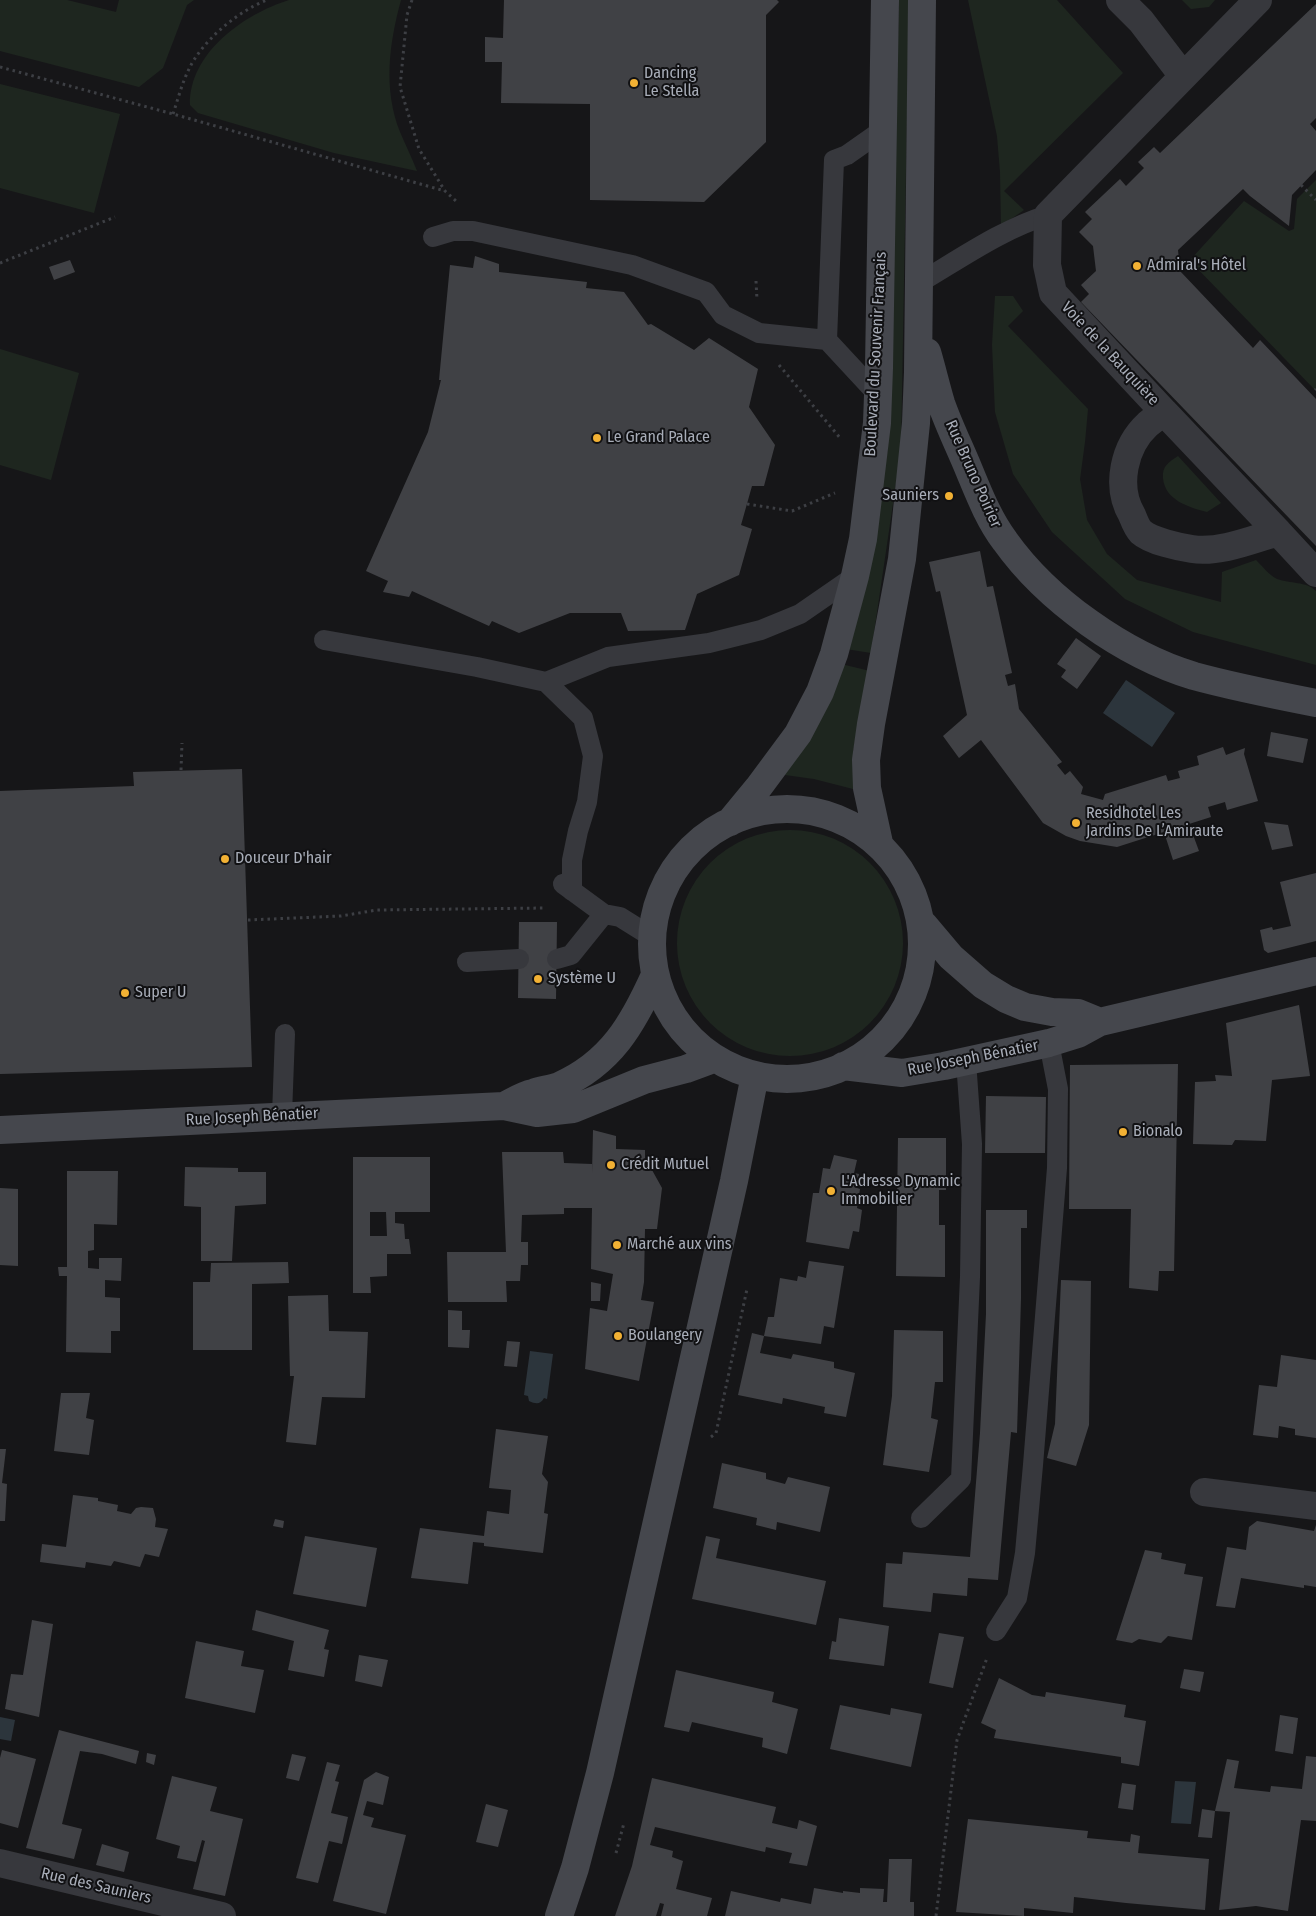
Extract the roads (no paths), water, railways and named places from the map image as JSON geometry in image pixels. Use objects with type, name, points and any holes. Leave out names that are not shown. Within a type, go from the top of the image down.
[{"type":"main road","name":"Boulevard du Souvenir Français","points":[[730,822],[786,750],[809,714],[820,692],[834,654],[863,539],[877,423],[885,0]]},
{"type":"main road","points":[[879,843],[868,797],[866,760],[902,559],[916,423],[922,0]]},
{"type":"main road","name":"Rue Bruno Poirier","points":[[918,319],[942,403],[981,498],[1004,540],[1037,579],[1064,603],[1097,628],[1130,648],[1159,662],[1193,675],[1316,703]]},
{"type":"main road","points":[[924,925],[920,966],[911,997],[894,1025],[871,1049],[843,1066],[814,1076],[785,1078],[755,1075],[712,1058],[689,1037],[668,1008],[655,975],[652,937],[656,913],[663,891],[685,855],[730,822],[748,814],[783,808],[817,812],[850,823],[879,843],[900,869],[915,899],[924,925],[951,956],[982,985],[1006,999],[1025,1007],[1052,1012],[1078,1013],[1100,1022]]},
{"type":"main road","name":"Rue Joseph Bénatier","points":[[843,1066],[902,1073],[966,1061],[1049,1043],[1078,1034],[1100,1022],[1316,971]]},
{"type":"main road","name":"Rue Joseph Bénatier","points":[[504,1106],[530,1093],[558,1086],[583,1073],[608,1054],[622,1038],[642,1005],[655,975]]},
{"type":"main road","name":"Rue Joseph Bénatier","points":[[0,1130],[282,1115],[504,1106],[537,1113],[573,1109],[644,1080],[686,1069],[712,1058]]},
{"type":"main road","points":[[559,1916],[575,1868],[600,1773],[734,1181],[755,1075]]},
{"type":"street","points":[[1120,0],[1141,21],[1183,76]]},
{"type":"street","points":[[1048,215],[1258,0]]},
{"type":"street","name":"Voie de la Bauquière","points":[[1048,215],[1047,265],[1053,293],[1164,412],[1147,425],[1131,446],[1124,470],[1123,485],[1127,507],[1141,532],[1165,544],[1193,550],[1225,547],[1278,532]]},
{"type":"street","points":[[1164,412],[1316,573]]},
{"type":"street","points":[[1204,1492],[1316,1506]]},
{"type":"street","name":"Rue des Sauniers","points":[[0,1863],[222,1916]]},
{"type":"lane","points":[[827,340],[834,160],[847,155],[884,128]]},
{"type":"lane","points":[[919,283],[1028,221],[1048,215]]},
{"type":"lane","points":[[434,237],[453,231],[472,231],[632,265],[706,292],[723,315],[759,333],[827,340],[878,395]]},
{"type":"lane","points":[[546,682],[608,657],[709,643],[761,630],[800,614],[855,576]]},
{"type":"lane","points":[[324,640],[478,667],[546,682],[582,718],[593,756],[587,802],[578,831],[567,887],[600,911],[620,917],[652,937]]},
{"type":"lane","points":[[557,959],[571,955],[600,911]]},
{"type":"lane","points":[[467,962],[519,959]]},
{"type":"lane","points":[[282,1115],[285,1034]]},
{"type":"lane","points":[[996,1632],[1017,1598],[1025,1553],[1033,1465],[1057,1168],[1058,1089],[1049,1043]]},
{"type":"lane","points":[[921,1518],[961,1479],[970,1277],[972,1144],[966,1061]]},
{"type":"place","name":"Dancing Le Stella","points":[[634,83]]},
{"type":"place","name":"Admiral's Hôtel","points":[[1137,266]]},
{"type":"place","name":"Le Grand Palace","points":[[597,438]]},
{"type":"place","name":"Sauniers","points":[[949,496]]},
{"type":"place","name":"Residhotel Les Jardins De L’Amiraute","points":[[1076,823]]},
{"type":"place","name":"Douceur D'hair","points":[[225,859]]},
{"type":"place","name":"Système U","points":[[538,979]]},
{"type":"place","name":"Super U","points":[[125,993]]},
{"type":"place","name":"Bionalo","points":[[1123,1132]]},
{"type":"place","name":"Crédit Mutuel","points":[[611,1165]]},
{"type":"place","name":"L'Adresse Dynamic Immobilier","points":[[831,1191]]},
{"type":"place","name":"Marché aux vins","points":[[617,1245]]},
{"type":"place","name":"Boulangery","points":[[618,1336]]}]
